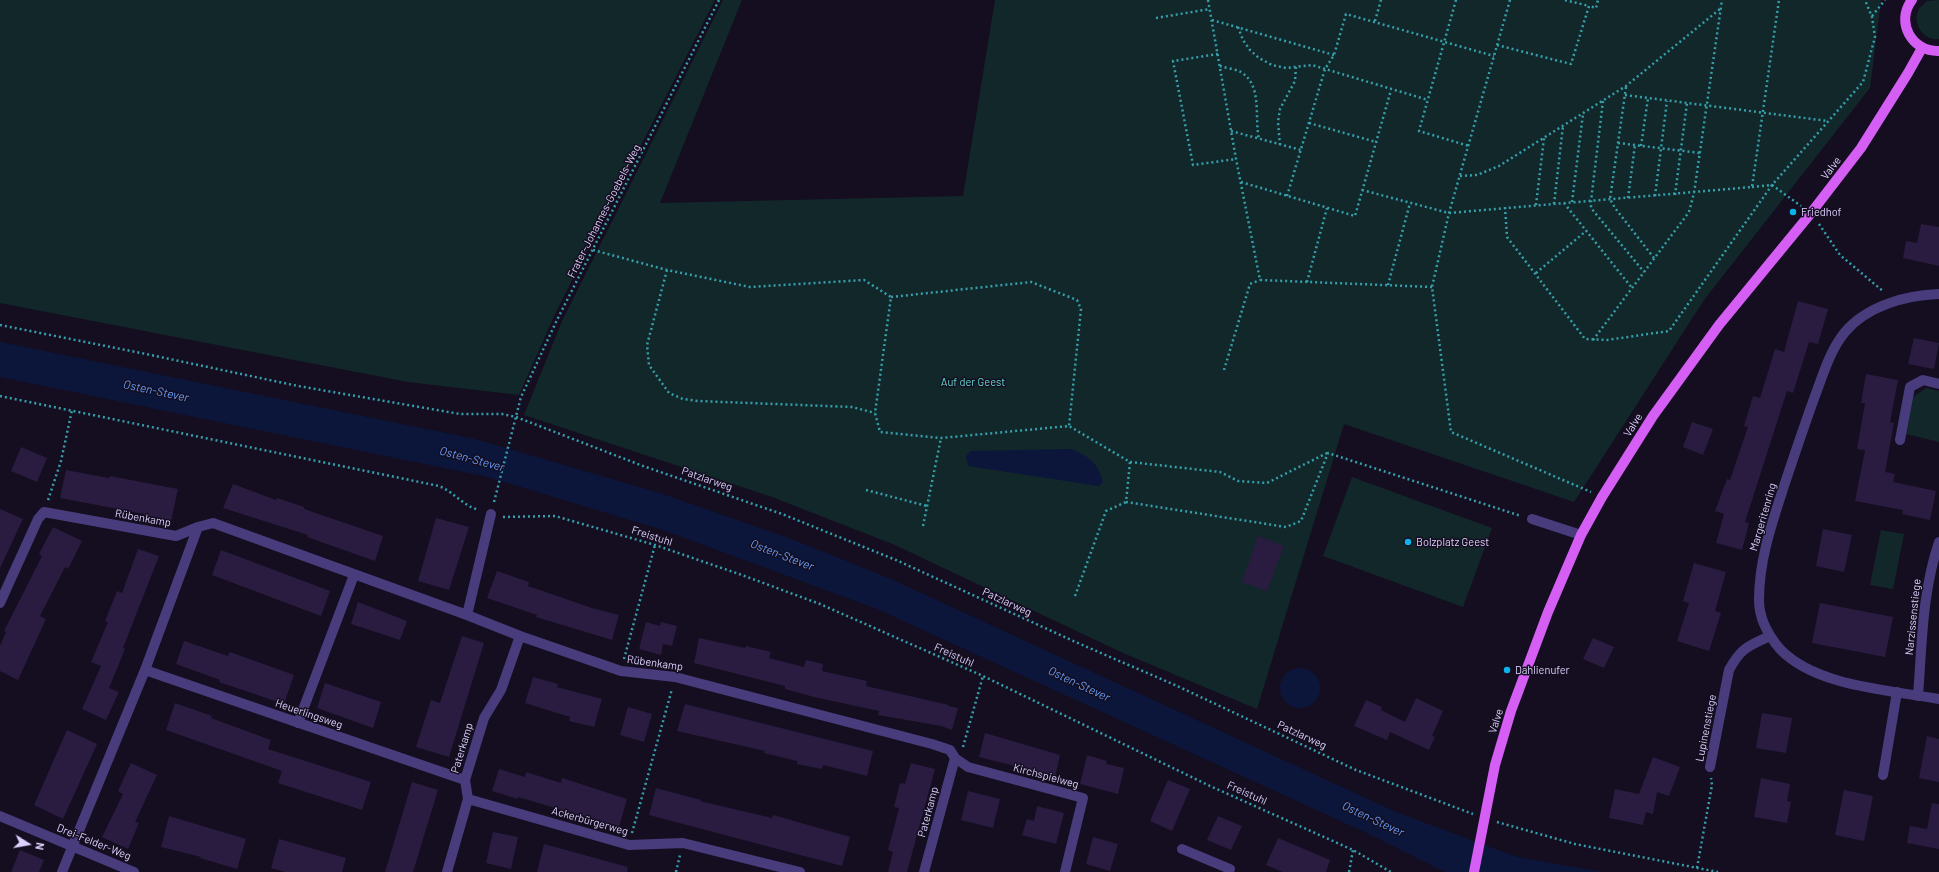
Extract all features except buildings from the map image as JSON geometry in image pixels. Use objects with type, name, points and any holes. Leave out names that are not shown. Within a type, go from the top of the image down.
[{"type":"main road","points":[[1907,2],[1905,25],[1908,34],[1914,42],[1922,48],[1932,51],[1939,51]]},
{"type":"main road","name":"Valve","points":[[1474,872],[1495,765],[1521,681],[1548,612],[1581,535],[1602,497],[1653,416],[1719,325],[1811,213],[1861,148],[1922,48]]},
{"type":"street","name":"Margeritenring","points":[[1939,294],[1895,301],[1866,314],[1845,332],[1830,359],[1802,432],[1772,521],[1764,552],[1759,601],[1762,621],[1770,636],[1781,650],[1799,664],[1820,674],[1853,684],[1939,699]]},
{"type":"street","points":[[1900,440],[1910,387],[1923,380],[1939,384]]},
{"type":"street","points":[[0,604],[38,518],[44,512]]},
{"type":"street","name":"Rübenkamp","points":[[44,512],[176,536],[213,523],[467,614],[520,636],[621,671],[675,677],[932,744],[950,750],[955,758]]},
{"type":"street","points":[[467,614],[491,514]]},
{"type":"street","points":[[1532,519],[1581,535]]},
{"type":"street","points":[[62,872],[145,670],[198,527]]},
{"type":"street","name":"Narzissenstiege","points":[[1918,696],[1924,604],[1931,565],[1939,542]]},
{"type":"street","points":[[298,723],[354,574]]},
{"type":"street","name":"Paterkamp","points":[[447,872],[468,799],[465,780],[484,718],[501,690],[520,636]]},
{"type":"street","name":"Lupinenstiege","points":[[1710,767],[1729,670],[1737,656],[1750,645],[1770,636]]},
{"type":"street","name":"Heuerlingsweg","points":[[145,670],[465,780]]},
{"type":"street","points":[[1883,775],[1898,692]]},
{"type":"street","name":"Paterkamp","points":[[924,872],[955,758]]},
{"type":"street","name":"Kirchspielweg","points":[[955,758],[968,767],[1083,798],[1065,872]]},
{"type":"street","name":"Ackerbürgerweg","points":[[468,799],[629,845],[683,843],[800,872]]},
{"type":"street","name":"Drei-Felder-Weg","points":[[0,816],[134,872]]},
{"type":"street","points":[[1182,849],[1231,871]]},
{"type":"path","name":"Frater-Johannes-Goebels-Weg","points":[[495,498],[521,397],[719,0]]},
{"type":"path","points":[[1208,0],[1236,159],[1260,280]]},
{"type":"path","points":[[1375,21],[1381,0]]},
{"type":"path","points":[[1456,0],[1419,131],[1469,146]]},
{"type":"path","points":[[1510,0],[1449,213],[1432,287],[1451,432],[1602,497]]},
{"type":"path","points":[[1565,0],[1596,8],[1598,0]]},
{"type":"path","points":[[1593,340],[1689,212],[1694,194],[1722,0]]},
{"type":"path","points":[[1752,187],[1779,0]]},
{"type":"path","points":[[1505,207],[1507,236],[1585,339],[1607,340],[1669,331],[1772,185],[1863,82],[1876,37],[1872,17],[1865,0]]},
{"type":"path","points":[[1872,17],[1885,0]]},
{"type":"path","points":[[1497,45],[1571,64],[1589,6]]},
{"type":"path","points":[[1156,18],[1210,9]]},
{"type":"path","points":[[1460,176],[1478,174],[1499,166],[1603,101],[1626,86],[1721,9]]},
{"type":"path","points":[[1287,196],[1324,69],[1334,55],[1346,14],[1494,56]]},
{"type":"path","points":[[1212,20],[1334,55]]},
{"type":"path","points":[[1238,27],[1246,45],[1259,58],[1279,66],[1296,67],[1312,65],[1428,100]]},
{"type":"path","points":[[1218,54],[1173,61],[1193,165],[1236,159]]},
{"type":"path","points":[[1220,66],[1241,72],[1250,81],[1256,94],[1256,126],[1259,139]]},
{"type":"path","points":[[1280,145],[1278,122],[1280,109],[1295,81],[1296,67]]},
{"type":"path","points":[[1626,86],[1610,200],[1654,258]]},
{"type":"path","points":[[1241,182],[1355,216],[1391,90]]},
{"type":"path","points":[[1625,95],[1828,121]]},
{"type":"path","points":[[1641,146],[1648,98]]},
{"type":"path","points":[[1603,101],[1591,208],[1644,272]]},
{"type":"path","points":[[1655,196],[1667,101]]},
{"type":"path","points":[[1675,195],[1686,103]]},
{"type":"path","points":[[1572,202],[1583,113]]},
{"type":"path","points":[[1309,123],[1376,142]]},
{"type":"path","points":[[1554,204],[1563,126]]},
{"type":"path","points":[[1231,131],[1301,150]]},
{"type":"path","points":[[1536,205],[1544,138]]},
{"type":"path","points":[[1618,143],[1700,153]]},
{"type":"path","points":[[1628,198],[1635,145]]},
{"type":"path","points":[[1362,190],[1449,213],[1505,207],[1694,194],[1772,185],[1797,202]]},
{"type":"path","points":[[1388,285],[1410,203]]},
{"type":"path","points":[[1563,203],[1632,288]]},
{"type":"path","points":[[1306,282],[1327,208]]},
{"type":"path","points":[[1811,213],[1840,255],[1895,301]]},
{"type":"path","points":[[1536,273],[1586,231]]},
{"type":"path","points":[[593,250],[667,270],[750,287],[864,280],[891,297],[1031,282],[1077,300],[1081,309],[1069,426]]},
{"type":"path","points":[[667,270],[647,345],[649,365],[669,393],[683,399],[698,401],[852,407],[875,413]]},
{"type":"path","points":[[1224,370],[1250,284],[1260,280],[1432,287]]},
{"type":"path","points":[[891,297],[875,413],[880,432],[941,438],[1069,426],[1130,462],[1220,472],[1238,481],[1267,483],[1328,453],[1532,519]]},
{"type":"path","name":"Patzlarweg","points":[[0,325],[298,386],[460,414],[502,414],[516,417],[643,466],[782,514],[896,560],[1080,644],[1175,685],[1356,770],[1484,822]]},
{"type":"path","name":"Freistuhl","points":[[0,396],[439,486],[446,489],[468,507],[491,514],[505,517],[555,516],[655,545],[820,604],[982,676],[1210,786],[1353,850],[1391,872]]},
{"type":"path","points":[[44,512],[61,461],[72,410]]},
{"type":"path","points":[[923,526],[941,438]]},
{"type":"path","points":[[1074,596],[1106,511],[1126,502],[1286,527],[1301,521],[1328,453]]},
{"type":"path","points":[[1126,502],[1130,462]]},
{"type":"path","points":[[866,490],[927,506]]},
{"type":"path","points":[[621,671],[655,545]]},
{"type":"path","points":[[955,758],[962,750],[982,676]]},
{"type":"path","points":[[629,845],[675,677]]},
{"type":"path","name":"Lupinenstiege","points":[[1697,868],[1712,785],[1710,767]]},
{"type":"path","points":[[1484,822],[1576,844],[1718,872]]},
{"type":"path","points":[[1349,872],[1353,850]]},
{"type":"green space","points":[[0,0],[715,0],[556,312],[519,395],[408,382],[0,303]]},
{"type":"green space","name":"Auf der Geest","points":[[723,0],[742,0],[660,203],[963,196],[995,0],[1881,0],[1870,88],[1704,300],[1574,502],[1344,424],[1257,709],[1123,653],[895,545],[772,497],[524,415],[562,321]]},
{"type":"green space","points":[[1939,0],[1939,39],[1934,39],[1929,38],[1921,31],[1918,26],[1917,16],[1920,7],[1927,1]]},
{"type":"green space","points":[[1926,388],[1939,391],[1939,442],[1906,434],[1913,397]]},
{"type":"green space","name":"Bolzplatz Geest","points":[[1352,477],[1492,528],[1463,607],[1323,556]]},
{"type":"green space","points":[[1881,530],[1904,534],[1893,589],[1870,585]]},
{"type":"water","name":"Osten-Stever","points":[[0,342],[475,439],[663,494],[794,540],[891,579],[1396,812],[1517,857],[1602,872],[1445,872],[1369,834],[877,609],[666,531],[488,477],[0,377]]},
{"type":"water","points":[[1071,449],[1088,457],[1096,465],[1103,482],[1099,486],[968,466],[966,456],[971,451]]},
{"type":"water","points":[[1300,668],[1311,671],[1317,677],[1320,688],[1317,699],[1311,705],[1300,708],[1289,705],[1283,699],[1280,688],[1283,677],[1289,671]]},
{"type":"place","name":"Friedhof","points":[[1793,212]]},
{"type":"place","name":"Bolzplatz Geest","points":[[1408,542]]},
{"type":"place","name":"Dahlienufer","points":[[1507,670]]}]
